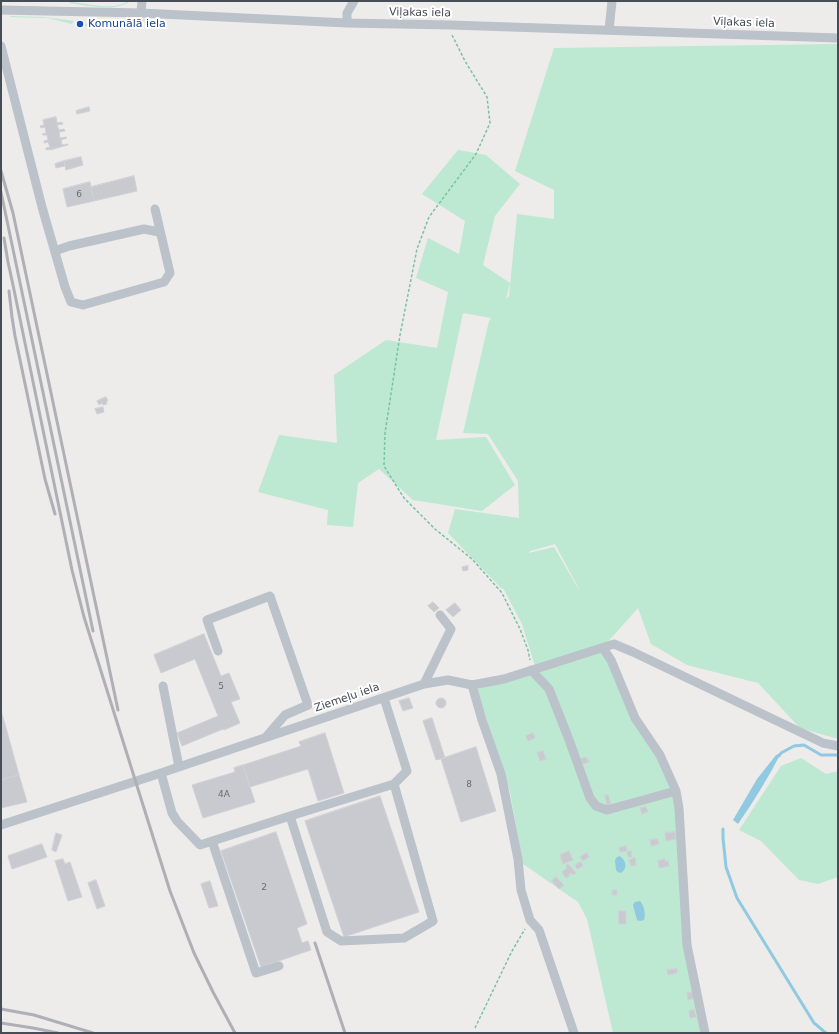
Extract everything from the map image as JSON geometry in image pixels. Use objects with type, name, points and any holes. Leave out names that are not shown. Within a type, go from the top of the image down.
[{"type":"street","points":[[142,1],[142,13]]},
{"type":"street","points":[[347,23],[347,13],[354,1]]},
{"type":"street","points":[[609,30],[612,1]]},
{"type":"street","name":"Viļakas iela","points":[[1,10],[14,6],[347,23],[838,38]]},
{"type":"street","points":[[1,46],[42,207],[65,287],[71,302],[83,305],[164,282],[170,273],[159,232],[155,209]]},
{"type":"street","points":[[55,251],[69,246],[144,229],[159,232]]},
{"type":"street","points":[[218,651],[206,620],[270,596],[308,705],[285,716],[265,738]]},
{"type":"street","points":[[424,684],[451,628],[440,615]]},
{"type":"street","points":[[574,1033],[539,930],[530,920],[521,890],[518,860],[501,774],[482,720],[472,685],[504,679],[614,644],[823,743],[838,746]]},
{"type":"street","points":[[602,648],[611,660],[635,718],[660,755],[676,791],[679,808],[687,944],[705,1033]]},
{"type":"street","points":[[531,670],[549,689],[590,798],[596,806],[607,810],[676,791]]},
{"type":"street","name":"Ziemeļu iela","points":[[1,825],[179,767],[424,684],[448,680],[472,685]]},
{"type":"street","points":[[163,686],[179,767]]},
{"type":"street","points":[[161,773],[172,813],[177,821],[200,845],[394,784],[407,770],[384,698]]},
{"type":"street","points":[[290,816],[327,932],[341,941],[404,938],[433,921],[394,784]]},
{"type":"street","points":[[212,841],[256,973],[279,966]]},
{"type":"path","points":[[450,25],[451,32],[464,61],[487,97],[490,123],[476,154],[429,217],[417,249],[400,335],[385,433],[384,466],[404,498],[435,529],[472,559],[502,593],[520,629],[528,650],[531,670]]},
{"type":"path","points":[[475,1028],[512,950],[530,920]]},
{"type":"green space","points":[[130,1],[117,7],[100,7],[69,3],[73,2],[116,6]]},
{"type":"green space","points":[[9,17],[43,17],[74,21],[72,24],[48,18]]},
{"type":"green space","points":[[120,19],[151,19],[85,26],[89,22]]},
{"type":"green space","points":[[838,44],[838,739],[800,728],[758,683],[687,665],[651,644],[638,608],[605,645],[618,677],[678,794],[689,938],[708,1033],[613,1033],[587,919],[578,902],[523,864],[510,792],[477,689],[578,659],[535,666],[522,624],[503,588],[502,589],[448,533],[455,509],[519,518],[518,481],[488,434],[463,433],[489,321],[491,318],[463,313],[436,440],[486,437],[515,485],[482,511],[413,500],[379,469],[358,483],[353,527],[327,525],[328,510],[258,492],[279,435],[337,443],[334,375],[386,340],[437,348],[448,292],[416,278],[428,238],[459,254],[465,221],[422,194],[458,150],[486,155],[520,184],[495,216],[483,265],[510,283],[506,299],[509,296],[517,214],[554,219],[554,190],[515,171],[554,48]],"holes":[[[555,544],[579,589],[554,547],[529,553],[530,551]]]},
{"type":"green space","points":[[801,758],[826,774],[838,771],[838,877],[818,884],[799,880],[761,841],[739,830],[781,766]]},
{"type":"water","points":[[781,753],[761,789],[738,824],[733,820],[757,779],[776,755]]},
{"type":"water","points":[[620,856],[624,860],[625,864],[625,869],[621,873],[616,870],[615,860]]},
{"type":"water","points":[[640,901],[644,907],[645,915],[644,920],[640,921],[637,920],[633,905],[635,902]]},
{"type":"building","points":[[89,107],[90,111],[77,114],[76,111]]},
{"type":"building","points":[[56,117],[57,123],[62,122],[63,124],[57,125],[59,130],[64,129],[65,131],[59,132],[60,138],[67,138],[61,140],[62,145],[68,145],[46,150],[46,148],[50,147],[48,142],[44,143],[44,141],[48,140],[47,135],[42,134],[46,133],[45,127],[41,128],[40,126],[44,125],[43,120]]},
{"type":"building","points":[[81,157],[83,165],[66,170],[64,161]]},
{"type":"building","points":[[64,161],[65,166],[56,168],[55,164]]},
{"type":"building","points":[[134,176],[137,191],[94,201],[91,187]]},
{"type":"building","points":[[90,182],[94,201],[67,207],[63,189]]},
{"type":"building","points":[[106,397],[108,401],[106,402],[107,404],[103,405],[102,403],[99,405],[97,401]]},
{"type":"building","points":[[103,407],[104,412],[97,414],[95,409]]},
{"type":"building","points":[[468,566],[468,570],[463,571],[462,567]]},
{"type":"building","points":[[433,602],[439,608],[434,612],[428,606]]},
{"type":"building","points":[[455,603],[461,610],[453,617],[446,610]]},
{"type":"building","points":[[204,634],[221,676],[229,673],[240,699],[231,702],[240,723],[182,746],[177,733],[218,716],[195,659],[161,673],[154,655]]},
{"type":"building","points":[[409,698],[413,708],[403,711],[399,701]]},
{"type":"building","points":[[439,698],[443,698],[445,699],[445,707],[439,708],[436,705],[436,701]]},
{"type":"building","points":[[1,711],[5,724],[1,725]]},
{"type":"building","points":[[432,718],[445,758],[436,760],[423,721]]},
{"type":"building","points":[[5,724],[19,775],[1,780],[1,725]]},
{"type":"building","points":[[325,733],[344,793],[318,801],[308,769],[250,787],[243,765],[301,746],[299,742]]},
{"type":"building","points":[[533,733],[535,738],[528,741],[526,736]]},
{"type":"building","points":[[476,747],[496,811],[461,822],[441,759]]},
{"type":"building","points":[[543,751],[546,759],[540,761],[537,753]]},
{"type":"building","points":[[586,757],[589,762],[583,764],[581,759]]},
{"type":"building","points":[[243,765],[255,802],[203,818],[192,785],[235,772],[234,768]]},
{"type":"building","points":[[19,775],[27,802],[1,808],[1,780]]},
{"type":"building","points":[[608,795],[611,804],[607,805],[605,796]]},
{"type":"building","points":[[380,796],[419,912],[344,937],[305,821]]},
{"type":"building","points":[[646,807],[648,812],[642,814],[640,808]]},
{"type":"building","points":[[276,832],[307,924],[297,928],[302,943],[308,941],[311,950],[261,967],[221,851]]},
{"type":"building","points":[[675,832],[676,839],[666,841],[665,833]]},
{"type":"building","points":[[56,833],[62,835],[56,852],[52,850]]},
{"type":"building","points":[[657,839],[659,844],[651,846],[650,840]]},
{"type":"building","points":[[42,844],[47,857],[12,869],[8,856]]},
{"type":"building","points":[[626,846],[627,851],[620,852],[619,848]]},
{"type":"building","points":[[569,851],[573,860],[563,864],[560,855]]},
{"type":"building","points":[[631,851],[632,857],[628,857],[627,852]]},
{"type":"building","points":[[587,853],[589,857],[583,861],[580,857]]},
{"type":"building","points":[[635,858],[636,865],[631,866],[629,860]]},
{"type":"building","points":[[63,859],[65,864],[70,862],[82,897],[68,901],[55,861]]},
{"type":"building","points":[[665,859],[665,861],[668,861],[669,866],[659,868],[658,861]]},
{"type":"building","points":[[581,862],[583,866],[577,869],[575,865]]},
{"type":"building","points":[[568,864],[576,873],[573,875],[571,873],[569,874],[570,876],[566,878],[562,872],[567,868],[566,866]]},
{"type":"building","points":[[556,877],[564,885],[559,889],[552,881]]},
{"type":"building","points":[[96,880],[105,906],[97,909],[88,883]]},
{"type":"building","points":[[210,881],[218,906],[209,908],[201,884]]},
{"type":"building","points":[[613,890],[617,890],[617,895],[612,895]]},
{"type":"building","points":[[619,911],[626,911],[626,924],[619,924]]},
{"type":"building","points":[[677,969],[677,973],[668,975],[667,970]]},
{"type":"building","points":[[695,992],[696,998],[688,1000],[687,993]]},
{"type":"building","points":[[694,1010],[696,1017],[690,1018],[689,1011]]},
{"type":"waterway","points":[[779,756],[781,753],[794,746],[804,745],[821,755],[838,755]]},
{"type":"waterway","points":[[723,829],[726,867],[737,898],[814,1023],[826,1033]]},
{"type":"railway","points":[[1,171],[13,213],[118,710]]},
{"type":"railway","points":[[1,192],[93,631]]},
{"type":"railway","points":[[4,238],[72,570],[84,617],[170,891],[194,953],[235,1033]]},
{"type":"railway","points":[[9,291],[15,336],[45,479],[55,514]]},
{"type":"railway","points":[[315,943],[345,1033]]},
{"type":"railway","points":[[1,1009],[34,1015],[93,1033]]},
{"type":"railway","points":[[1,1023],[58,1033]]},
{"type":"place","name":"Komunālā iela","points":[[80,24]]}]
